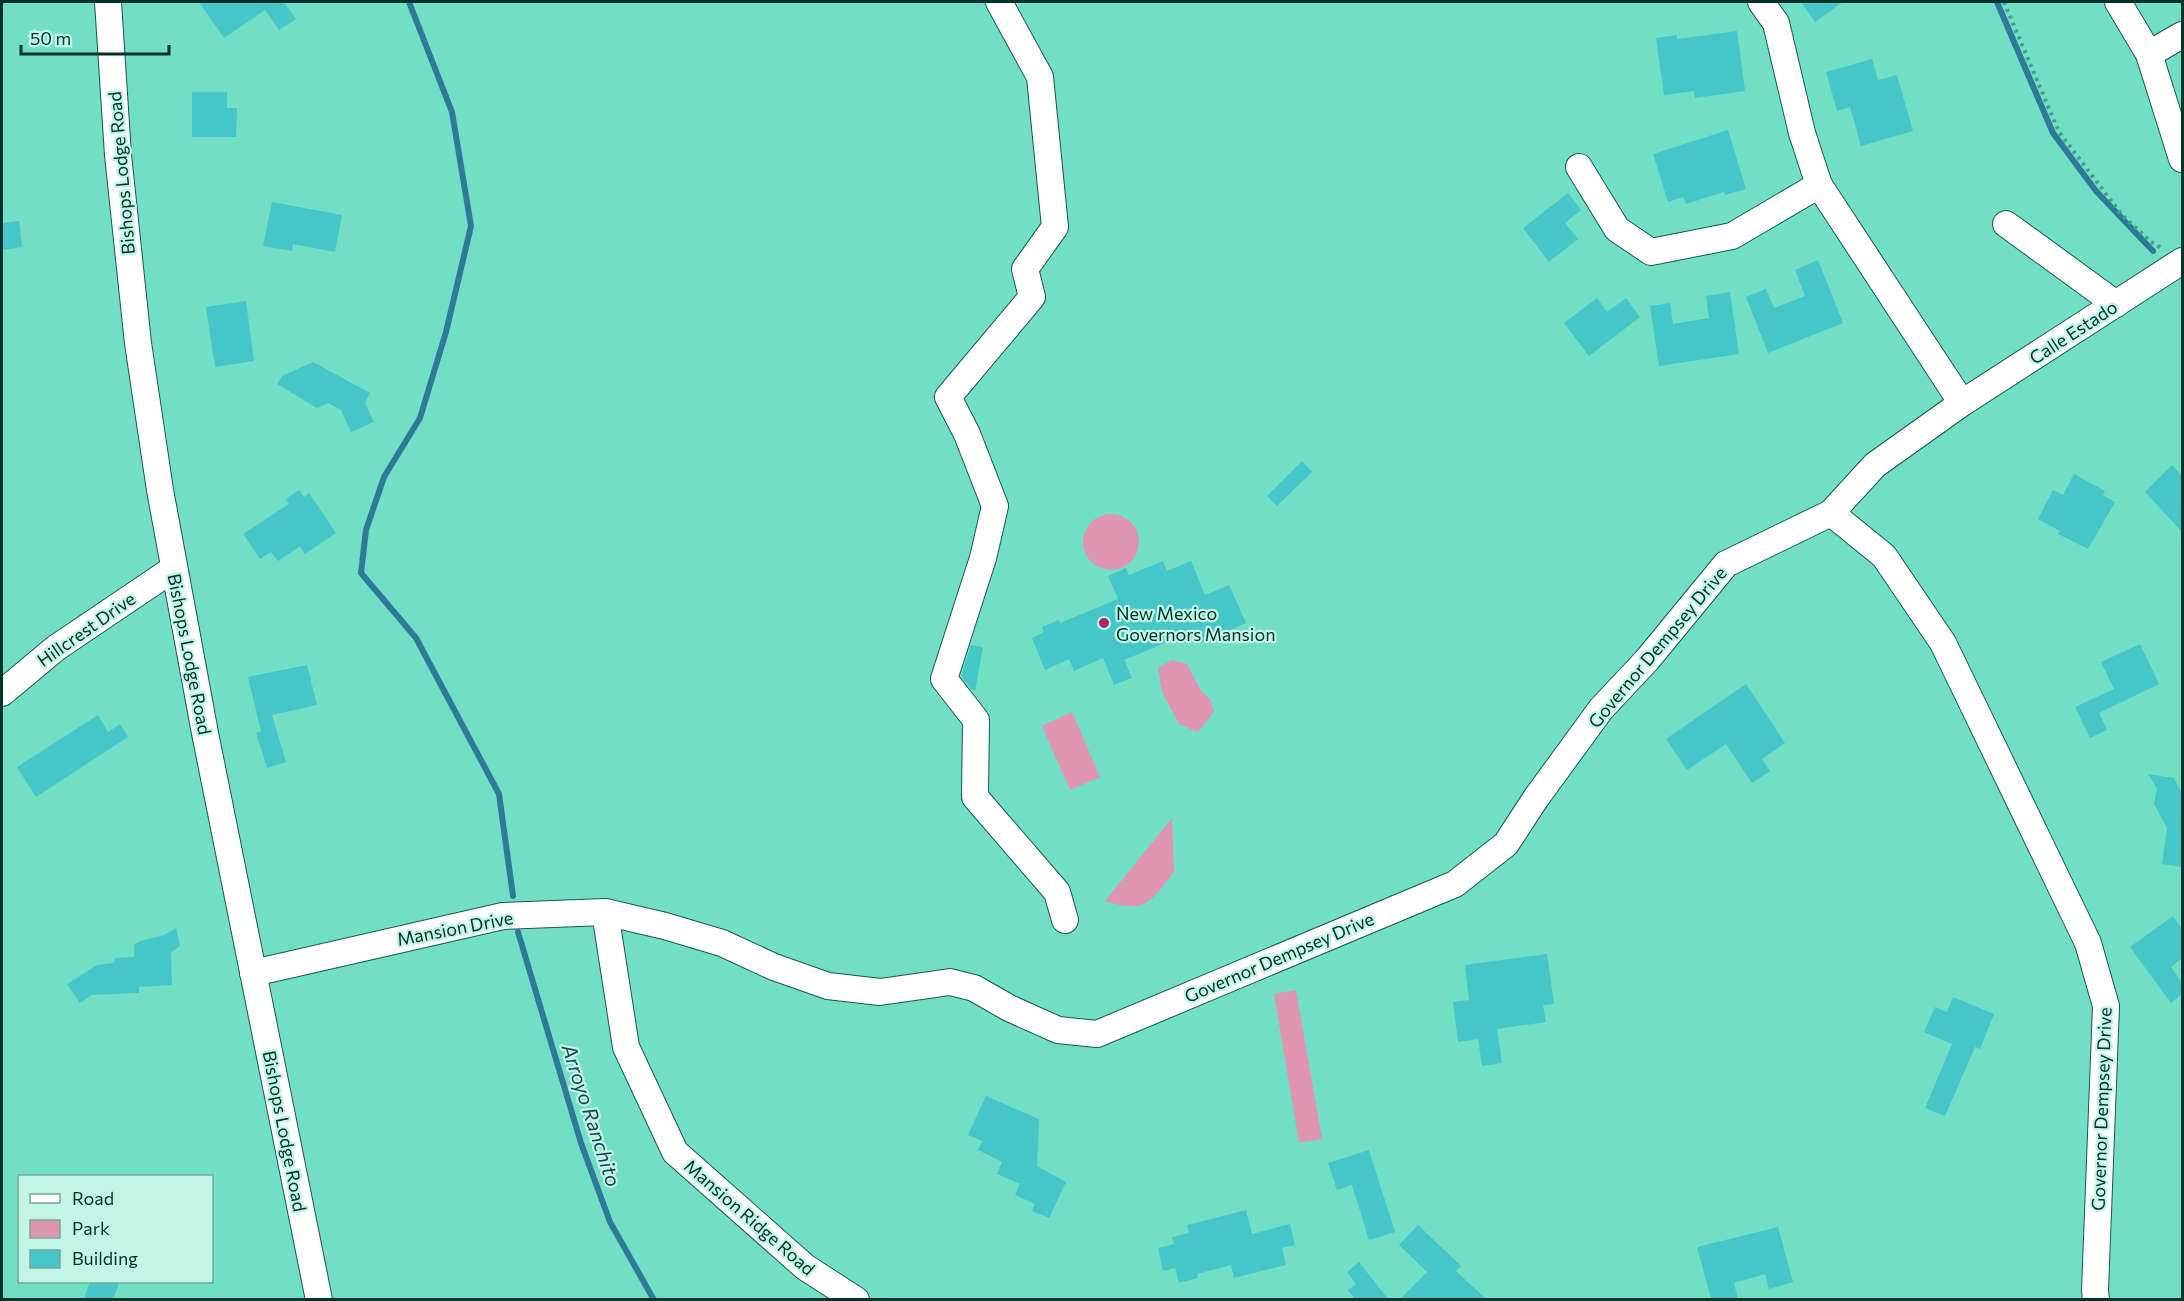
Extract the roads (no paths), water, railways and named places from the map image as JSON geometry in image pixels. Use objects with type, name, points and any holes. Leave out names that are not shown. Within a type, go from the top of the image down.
[{"type":"street","name":"Bishops Lodge Road","points":[[108,2],[118,155],[138,343],[173,569],[319,1299]]},
{"type":"street","points":[[999,2],[1040,77],[1055,227],[1025,269],[1032,297],[948,397],[967,434],[995,506],[983,558],[944,679],[976,720],[975,797],[1057,892],[1065,920]]},
{"type":"street","points":[[1761,2],[1776,23],[1802,133],[1819,185],[1962,403]]},
{"type":"street","points":[[2118,2],[2149,54],[2182,159]]},
{"type":"street","points":[[2149,54],[2182,35]]},
{"type":"street","points":[[1579,167],[1617,229],[1651,252],[1732,236],[1819,185]]},
{"type":"street","points":[[2006,224],[2116,304]]},
{"type":"street","name":"Calle Estado","points":[[1831,513],[1875,465],[1962,403],[2182,261]]},
{"type":"street","name":"Governor Dempsey Drive","points":[[828,986],[880,992],[950,982],[974,988],[1009,1008],[1058,1030],[1097,1034],[1455,884],[1506,844],[1536,798],[1601,709],[1647,660],[1726,564],[1831,513],[1884,556],[1943,643],[2088,943],[2106,1006],[2096,1299]]},
{"type":"street","name":"Hillcrest Drive","points":[[2,693],[56,648],[173,569]]},
{"type":"street","name":"Mansion Drive","points":[[253,973],[503,916],[605,912],[665,926],[722,943],[774,967],[828,986]]},
{"type":"street","name":"Mansion Ridge Road","points":[[605,912],[626,1047],[675,1152],[805,1267],[856,1299]]},
{"type":"waterway","points":[[409,2],[452,112],[471,226],[446,332],[420,418],[384,477],[366,530],[361,573],[416,638],[499,794],[513,896]]},
{"type":"waterway","points":[[1997,2],[2053,133],[2096,191],[2153,251]]},
{"type":"waterway","name":"Arroyo Ranchito","points":[[518,932],[581,1143],[610,1222],[654,1300]]},
{"type":"place","name":"New Mexico Governors Mansion","points":[[1104,623]]}]
